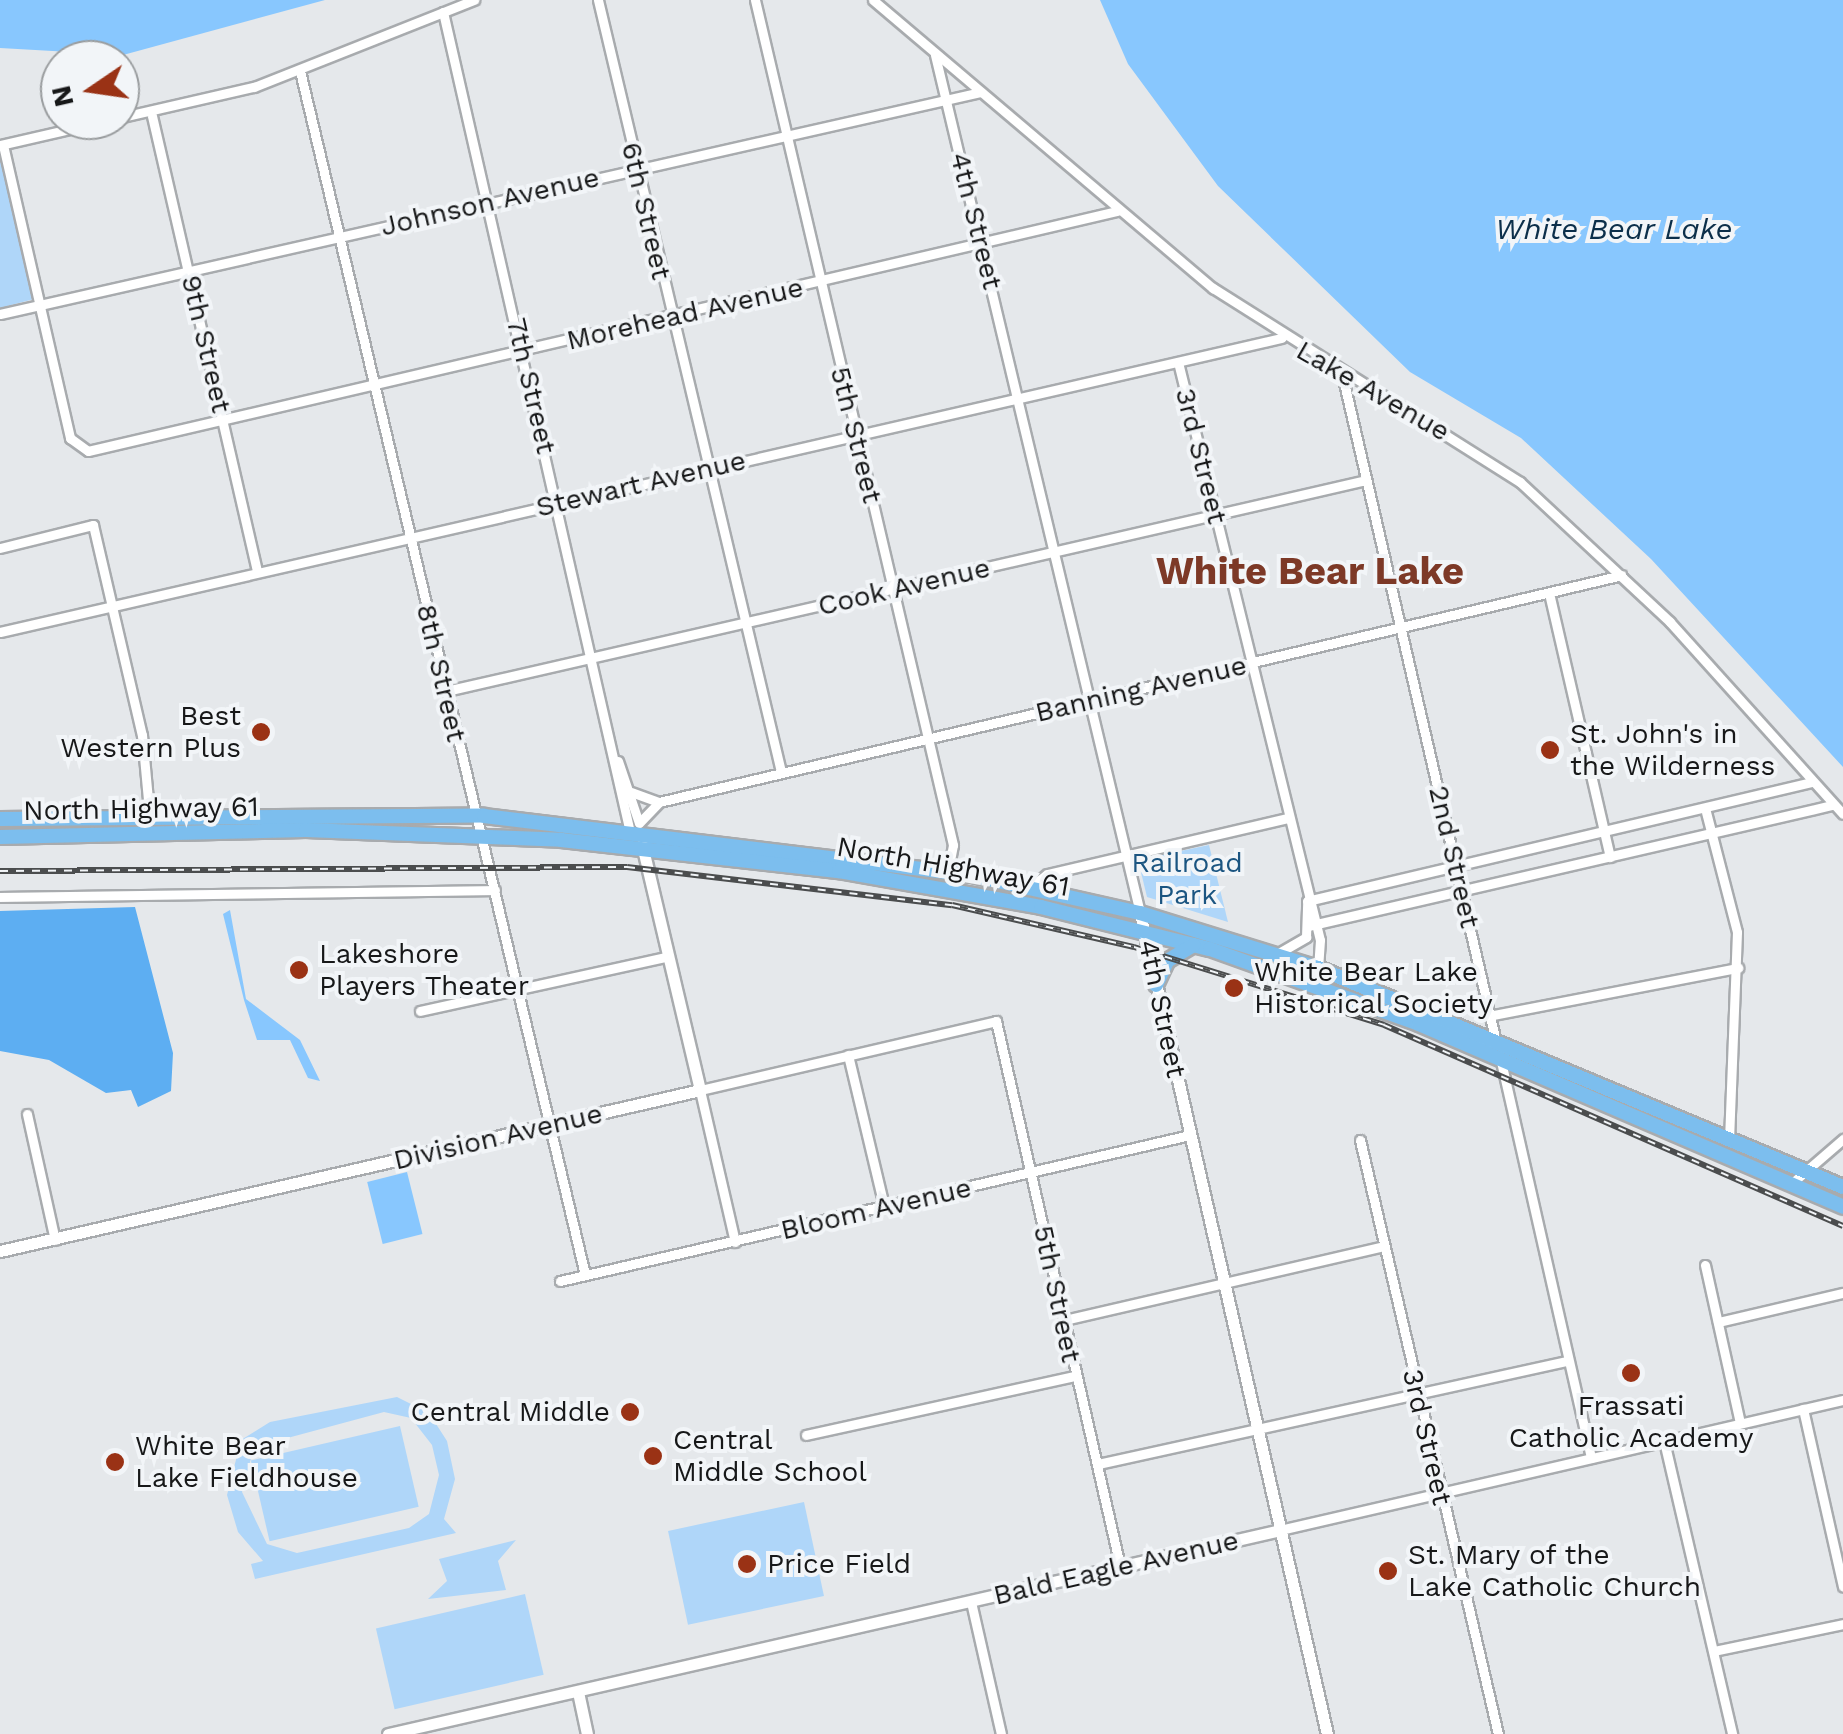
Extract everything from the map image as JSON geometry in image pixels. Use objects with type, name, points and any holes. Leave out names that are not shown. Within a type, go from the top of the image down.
[{"type":"main road","name":"North Highway 61","points":[[1,814],[477,816],[636,827],[948,870],[1140,913],[1318,968],[1495,1036],[1843,1187]]},
{"type":"main road","name":"North Highway 61","points":[[0,838],[482,837],[643,849],[926,885],[1144,931],[1291,978],[1500,1059],[1843,1207]]},
{"type":"main road","points":[[926,885],[948,870]]},
{"type":"main road","points":[[1156,984],[1167,961],[1194,944]]},
{"type":"main road","points":[[1291,978],[1318,968]]},
{"type":"street","points":[[40,306],[2,145],[152,116],[300,72],[474,0]]},
{"type":"street","name":"6th Street","points":[[598,0],[781,772]]},
{"type":"street","name":"5th Street","points":[[755,0],[953,846],[948,870]]},
{"type":"street","name":"Lake Avenue","points":[[873,0],[1117,212],[1282,338],[1503,468],[1622,575],[1843,814]]},
{"type":"street","name":"7th Street","points":[[443,12],[735,1242]]},
{"type":"street","name":"4th Street","points":[[935,53],[1140,913],[1327,1734]]},
{"type":"street","name":"8th Street","points":[[300,72],[585,1275]]},
{"type":"street","name":"Johnson Avenue","points":[[0,314],[980,92]]},
{"type":"street","name":"9th Street","points":[[152,116],[256,572]]},
{"type":"street","name":"Morehead Avenue","points":[[40,306],[76,448],[222,419],[820,284],[1117,212]]},
{"type":"street","name":"Stewart Avenue","points":[[0,632],[1282,338]]},
{"type":"street","name":"3rd Street","points":[[1178,362],[1307,900],[1318,968]]},
{"type":"street","name":"2nd Street","points":[[1342,374],[1362,481],[1457,866],[1591,1458]]},
{"type":"street","name":"Cook Avenue","points":[[446,691],[1362,481]]},
{"type":"street","points":[[0,548],[92,525],[112,606],[150,835]]},
{"type":"street","name":"Banning Avenue","points":[[659,802],[1622,575]]},
{"type":"street","points":[[1548,594],[1610,856]]},
{"type":"street","name":"7th Street","points":[[618,760],[631,792],[636,827]]},
{"type":"street","points":[[1307,900],[1706,812],[1811,782]]},
{"type":"street","points":[[631,792],[659,802],[636,827]]},
{"type":"street","points":[[1275,954],[1301,944],[1313,927],[1610,856],[1712,837],[1832,805]]},
{"type":"street","points":[[1706,812],[1738,968],[1729,1139]]},
{"type":"street","points":[[1030,887],[1126,854],[1288,818]]},
{"type":"street","points":[[0,898],[495,890]]},
{"type":"street","points":[[420,1011],[666,957]]},
{"type":"street","points":[[1488,1016],[1738,968]]},
{"type":"street","name":"5th Street","points":[[996,1021],[1120,1566]]},
{"type":"street","name":"Division Avenue","points":[[0,1251],[996,1021]]},
{"type":"street","points":[[848,1054],[884,1206]]},
{"type":"street","points":[[27,1114],[55,1240]]},
{"type":"street","name":"Bloom Avenue","points":[[560,1280],[1190,1135]]},
{"type":"street","points":[[1791,1184],[1843,1139]]},
{"type":"street","name":"3rd Street","points":[[1360,1140],[1498,1734]]},
{"type":"street","points":[[1064,1320],[1384,1246]]},
{"type":"street","points":[[1704,1265],[1740,1423]]},
{"type":"street","points":[[1718,1322],[1843,1293]]},
{"type":"street","points":[[1098,1464],[1566,1361]]},
{"type":"street","points":[[806,1435],[1075,1376]]},
{"type":"street","name":"Bald Eagle Avenue","points":[[388,1734],[1843,1400]]},
{"type":"street","points":[[1803,1409],[1843,1587]]},
{"type":"street","points":[[1664,1441],[1732,1734]]},
{"type":"street","points":[[971,1602],[1001,1734]]},
{"type":"street","points":[[1714,1651],[1843,1624]]},
{"type":"street","points":[[578,1692],[586,1734]]},
{"type":"green space","points":[[0,145],[34,299],[0,308]]},
{"type":"green space","name":"Railroad Park","points":[[1209,845],[1228,922],[1147,897],[1138,860]]},
{"type":"green space","points":[[397,1397],[429,1413],[447,1441],[455,1479],[444,1519],[456,1533],[255,1579],[251,1564],[263,1561],[238,1532],[227,1495],[241,1440],[270,1422]],"holes":[[[384,1412],[411,1418],[432,1445],[439,1475],[429,1514],[409,1528],[297,1553],[267,1544],[242,1492],[254,1447]]]},
{"type":"green space","points":[[400,1426],[419,1507],[270,1541],[251,1460]]},
{"type":"green space","name":"Price Field","points":[[804,1502],[824,1596],[688,1625],[668,1531]]},
{"type":"green space","points":[[516,1540],[498,1561],[506,1590],[428,1599],[447,1581],[439,1559]]},
{"type":"green space","points":[[525,1594],[544,1675],[395,1709],[376,1628]]},
{"type":"shaded area","points":[[135,907],[173,1053],[171,1091],[138,1107],[131,1090],[106,1093],[49,1060],[0,1051],[0,911]]},
{"type":"water","points":[[0,0],[325,0],[140,50],[140,40],[40,40],[40,50],[0,48]]},
{"type":"water","name":"White Bear Lake","points":[[1100,0],[1843,0],[1843,767],[1651,559],[1521,438],[1410,372],[1218,186],[1128,64]]},
{"type":"water","points":[[230,910],[246,999],[300,1040],[320,1081],[308,1078],[290,1040],[257,1040],[223,914]]},
{"type":"water","points":[[407,1172],[422,1234],[383,1244],[367,1182]]},
{"type":"railway","points":[[0,871],[627,867],[952,905],[1134,947],[1384,1025],[1843,1226]]},
{"type":"place","name":"Best Western Plus","points":[[261,732]]},
{"type":"place","name":"St. John's in the Wilderness","points":[[1550,750]]},
{"type":"place","name":"Lakeshore Players Theater","points":[[299,970]]},
{"type":"place","name":"White Bear Lake Historical Society","points":[[1234,988]]},
{"type":"place","name":"Frassati Catholic Academy","points":[[1631,1373]]},
{"type":"place","name":"Central Middle","points":[[630,1412]]},
{"type":"place","name":"Central Middle School","points":[[653,1456]]},
{"type":"place","name":"White Bear Lake Fieldhouse","points":[[115,1462]]},
{"type":"place","name":"Price Field","points":[[747,1564]]},
{"type":"place","name":"St. Mary of the Lake Catholic Church","points":[[1388,1571]]},
{"type":"district","name":"White Bear Lake","points":[[1310,572]]}]
